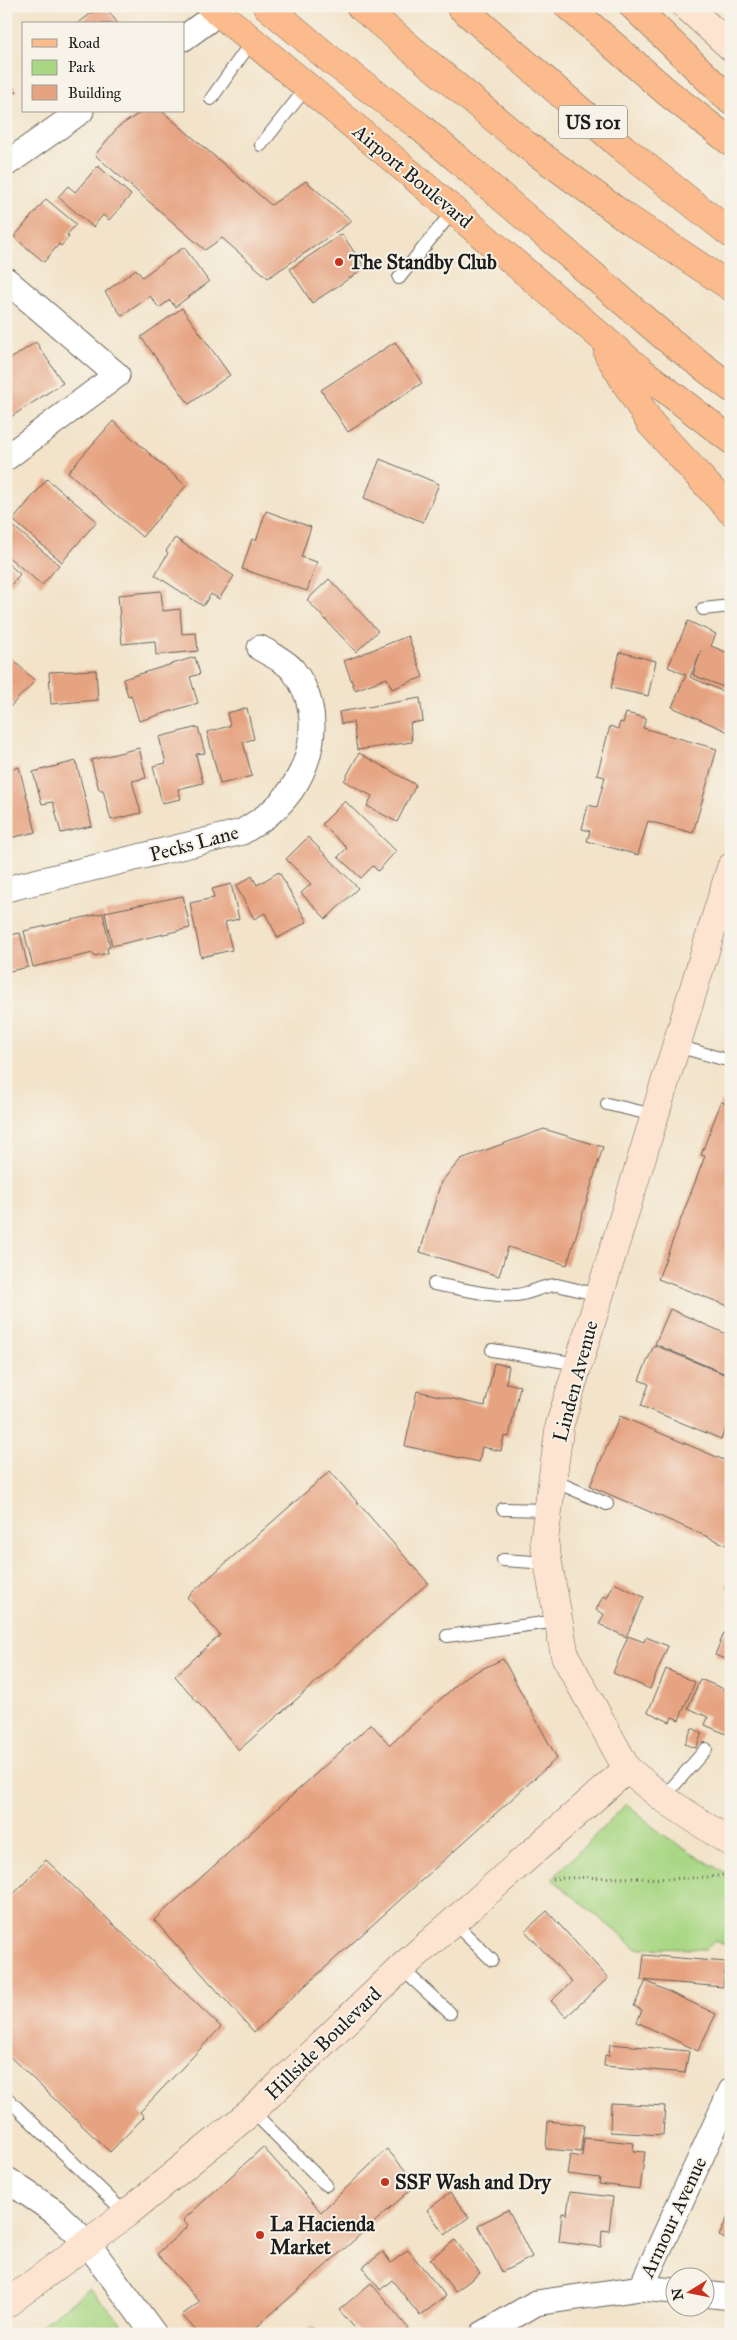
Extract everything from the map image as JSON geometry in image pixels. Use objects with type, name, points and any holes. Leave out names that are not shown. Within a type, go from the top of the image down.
[{"type":"main road","name":"Airport Boulevard","points":[[268,6],[332,61],[419,126],[666,338],[731,388]]},
{"type":"main road","points":[[360,6],[525,144],[624,216],[731,287]]},
{"type":"main road","name":"US 101","points":[[460,6],[623,148],[731,234]]},
{"type":"main road","points":[[568,6],[668,92],[731,142]]},
{"type":"main road","points":[[633,6],[731,101]]},
{"type":"main road","name":"Airport Boulevard","points":[[217,8],[252,41],[640,370],[731,440]]},
{"type":"main road","points":[[596,333],[651,424],[731,511]]},
{"type":"street","points":[[686,6],[731,47]]},
{"type":"street","points":[[185,37],[217,8]]},
{"type":"street","points":[[6,164],[80,112]]},
{"type":"street","points":[[6,280],[117,375],[6,458]]},
{"type":"street","name":"Pecks Lane","points":[[6,889],[242,832],[272,812],[295,783],[309,756],[314,730],[307,694],[291,668],[260,648]]},
{"type":"street","name":"Linden Avenue","points":[[730,1852],[627,1769],[565,1656],[544,1540],[560,1424],[731,867]]},
{"type":"street","name":"Hillside Boulevard","points":[[6,2304],[88,2244],[252,2111],[401,1968],[627,1769]]},
{"type":"street","name":"Armour Avenue","points":[[641,2288],[731,2091]]},
{"type":"street","points":[[6,2179],[55,2212],[88,2244],[154,2334]]},
{"type":"street","points":[[482,2334],[536,2303],[641,2288],[664,2290]]},
{"type":"street","points":[[714,2295],[731,2297]]},
{"type":"lane","points":[[211,99],[252,41]]},
{"type":"lane","points":[[261,144],[307,87]]},
{"type":"lane","points":[[399,278],[454,211]]},
{"type":"lane","points":[[703,609],[731,606]]},
{"type":"lane","points":[[677,1046],[723,1059]]},
{"type":"lane","points":[[607,1104],[654,1115]]},
{"type":"lane","points":[[434,1284],[506,1295],[522,1295],[550,1285],[557,1285],[599,1295]]},
{"type":"lane","points":[[492,1350],[578,1364]]},
{"type":"lane","points":[[552,1480],[607,1504]]},
{"type":"lane","points":[[503,1509],[548,1510]]},
{"type":"lane","points":[[503,1560],[548,1563]]},
{"type":"lane","points":[[447,1636],[558,1621]]},
{"type":"lane","points":[[663,1798],[706,1749]]},
{"type":"lane","points":[[453,1922],[492,1960]]},
{"type":"lane","points":[[401,1968],[450,2013]]},
{"type":"lane","points":[[6,2097],[126,2214]]},
{"type":"lane","points":[[252,2111],[326,2185]]},
{"type":"path","points":[[552,1879],[581,1877],[693,1879],[724,1875],[730,1852]]},
{"type":"green space","points":[[626,1804],[662,1834],[731,1877],[731,1947],[715,1941],[706,1949],[636,1948],[552,1879]]},
{"type":"green space","points":[[90,2288],[130,2334],[29,2334]]},
{"type":"building","points":[[101,6],[105,6],[117,22],[80,22]]},
{"type":"building","points":[[6,81],[17,91],[6,102]]},
{"type":"building","points":[[141,112],[163,112],[271,205],[306,181],[352,221],[268,278],[222,238],[205,250],[95,155],[118,127]]},
{"type":"building","points":[[98,166],[131,195],[109,220],[103,215],[93,227],[58,197],[68,186],[75,192]]},
{"type":"building","points":[[46,199],[76,224],[67,235],[69,237],[61,246],[59,244],[44,262],[14,237]]},
{"type":"building","points":[[342,234],[365,268],[312,303],[290,269]]},
{"type":"building","points":[[184,247],[209,282],[175,307],[170,300],[159,308],[150,296],[122,316],[105,292],[136,269],[142,277]]},
{"type":"building","points":[[182,308],[230,375],[189,404],[141,337]]},
{"type":"building","points":[[36,342],[63,383],[6,420],[6,362]]},
{"type":"building","points":[[395,342],[422,383],[348,432],[321,390]]},
{"type":"building","points":[[113,421],[186,486],[142,537],[68,472]]},
{"type":"building","points":[[380,459],[439,484],[423,522],[364,498]]},
{"type":"building","points":[[47,479],[97,521],[62,562],[13,520]]},
{"type":"building","points":[[266,511],[311,527],[301,557],[317,562],[307,591],[242,569],[252,539],[256,541]]},
{"type":"building","points":[[6,520],[59,565],[42,585],[6,555]]},
{"type":"building","points":[[175,538],[234,576],[219,599],[211,594],[203,606],[155,575],[168,553],[166,551]]},
{"type":"building","points":[[6,562],[20,574],[6,591]]},
{"type":"building","points":[[329,579],[378,631],[356,652],[307,600]]},
{"type":"building","points":[[161,591],[163,611],[180,609],[182,634],[196,633],[198,651],[156,655],[155,641],[122,644],[118,595]]},
{"type":"building","points":[[688,621],[716,634],[711,646],[731,654],[731,690],[693,675],[701,651],[690,677],[731,695],[731,733],[672,707],[686,675],[668,667]]},
{"type":"building","points":[[408,636],[423,677],[392,689],[387,678],[355,690],[344,661]]},
{"type":"building","points":[[620,652],[656,661],[648,696],[611,688]]},
{"type":"building","points":[[6,653],[35,681],[6,711]]},
{"type":"building","points":[[195,657],[200,674],[190,677],[198,703],[139,721],[131,695],[128,696],[123,679]]},
{"type":"building","points":[[96,670],[98,700],[51,704],[49,672]]},
{"type":"building","points":[[420,698],[423,721],[410,723],[412,742],[357,750],[353,722],[341,724],[339,712]]},
{"type":"building","points":[[247,708],[254,739],[243,742],[252,776],[220,784],[207,732],[230,726],[227,713]]},
{"type":"building","points":[[626,713],[646,718],[643,728],[717,749],[693,833],[648,821],[638,855],[587,841],[590,831],[582,829],[588,805],[597,807],[605,777],[597,775],[610,726],[618,729],[620,722],[623,723]]},
{"type":"building","points":[[198,727],[205,753],[196,754],[203,783],[178,789],[181,799],[162,803],[153,766],[166,763],[159,737]]},
{"type":"building","points":[[139,748],[146,778],[132,781],[141,813],[111,820],[103,790],[99,790],[91,760]]},
{"type":"building","points":[[359,753],[416,785],[397,822],[367,806],[372,796],[344,781]]},
{"type":"building","points":[[76,761],[92,826],[61,833],[53,802],[42,804],[33,772]]},
{"type":"building","points":[[19,767],[36,832],[10,838],[6,828],[6,771]]},
{"type":"building","points":[[345,801],[396,851],[378,871],[373,866],[361,878],[338,857],[347,848],[322,824]]},
{"type":"building","points":[[308,837],[358,888],[326,919],[301,893],[311,884],[286,859]]},
{"type":"building","points":[[279,872],[307,922],[278,938],[265,913],[254,919],[236,886],[252,876],[257,885]]},
{"type":"building","points":[[231,884],[239,919],[225,922],[232,950],[201,957],[190,903],[214,898],[212,889]]},
{"type":"building","points":[[183,896],[190,928],[112,946],[105,912]]},
{"type":"building","points":[[103,913],[110,947],[107,948],[108,953],[94,956],[93,953],[33,967],[24,931]]},
{"type":"building","points":[[20,933],[28,967],[6,972],[6,936]]},
{"type":"building","points":[[721,1102],[731,1105],[731,1307],[658,1279],[705,1156],[701,1155]]},
{"type":"building","points":[[544,1129],[603,1147],[567,1265],[508,1247],[499,1276],[420,1252],[441,1182],[461,1159]]},
{"type":"building","points":[[670,1309],[731,1336],[731,1362],[726,1374],[655,1344]]},
{"type":"building","points":[[654,1345],[731,1377],[731,1417],[721,1439],[641,1406],[649,1384],[639,1380]]},
{"type":"building","points":[[494,1363],[509,1366],[506,1383],[520,1386],[509,1437],[504,1436],[501,1451],[482,1447],[479,1462],[405,1446],[417,1391],[485,1406]]},
{"type":"building","points":[[620,1416],[731,1463],[731,1547],[590,1486]]},
{"type":"building","points":[[330,1471],[428,1583],[239,1750],[175,1676],[220,1635],[187,1597]]},
{"type":"building","points":[[731,1576],[731,1589],[726,1587]]},
{"type":"building","points":[[614,1583],[644,1597],[626,1637],[599,1624],[604,1614],[596,1610],[603,1596],[607,1598]]},
{"type":"building","points":[[724,1633],[731,1635],[731,1661],[715,1655]]},
{"type":"building","points":[[628,1636],[644,1642],[646,1637],[668,1646],[650,1689],[613,1673]]},
{"type":"building","points":[[503,1659],[557,1758],[254,2032],[154,1920],[371,1724],[390,1745],[465,1677]]},
{"type":"building","points":[[666,1669],[695,1682],[679,1720],[672,1717],[670,1722],[648,1712]]},
{"type":"building","points":[[700,1679],[731,1692],[731,1736],[705,1725],[708,1717],[688,1708]]},
{"type":"building","points":[[692,1728],[702,1733],[696,1748],[685,1744]]},
{"type":"building","points":[[46,1860],[221,2027],[140,2112],[144,2117],[110,2152],[6,2053],[6,1898],[8,1900]]},
{"type":"building","points":[[547,1911],[608,1978],[566,2017],[551,2001],[572,1982],[525,1931]]},
{"type":"building","points":[[644,1955],[726,1962],[723,1987],[641,1980]]},
{"type":"building","points":[[646,1981],[716,2014],[698,2051],[637,2022],[642,2010],[634,2006]]},
{"type":"building","points":[[610,2044],[689,2051],[685,2073],[604,2066],[605,2055],[609,2056]]},
{"type":"building","points":[[611,2103],[665,2106],[663,2135],[610,2132]]},
{"type":"building","points":[[548,2121],[584,2125],[581,2152],[546,2149]]},
{"type":"building","points":[[584,2138],[634,2143],[633,2151],[645,2152],[640,2189],[599,2184],[600,2178],[567,2174],[570,2155],[582,2157]]},
{"type":"building","name":"La Hacienda Market","points":[[263,2147],[321,2212],[387,2149],[417,2184],[249,2334],[199,2334],[182,2315],[200,2302],[157,2254],[188,2226],[183,2220]]},
{"type":"building","points":[[570,2192],[613,2197],[609,2231],[602,2230],[601,2247],[559,2242],[562,2213],[567,2214]]},
{"type":"building","points":[[450,2193],[469,2217],[445,2235],[427,2210]]},
{"type":"building","points":[[508,2210],[532,2257],[502,2272],[478,2225]]},
{"type":"building","points":[[731,2210],[731,2242],[719,2236]]},
{"type":"building","points":[[455,2240],[480,2273],[455,2292],[430,2259]]},
{"type":"building","points":[[408,2250],[446,2296],[420,2316],[392,2280],[380,2290],[363,2267],[383,2252],[391,2263]]},
{"type":"building","points":[[371,2283],[408,2328],[401,2334],[360,2334],[339,2310]]},
{"type":"building","points":[[311,2326],[318,2334],[301,2334]]},
{"type":"place","name":"The Standby Club","points":[[339,262]]},
{"type":"place","name":"SSF Wash and Dry","points":[[385,2182]]},
{"type":"place","name":"La Hacienda Market","points":[[260,2235]]}]
